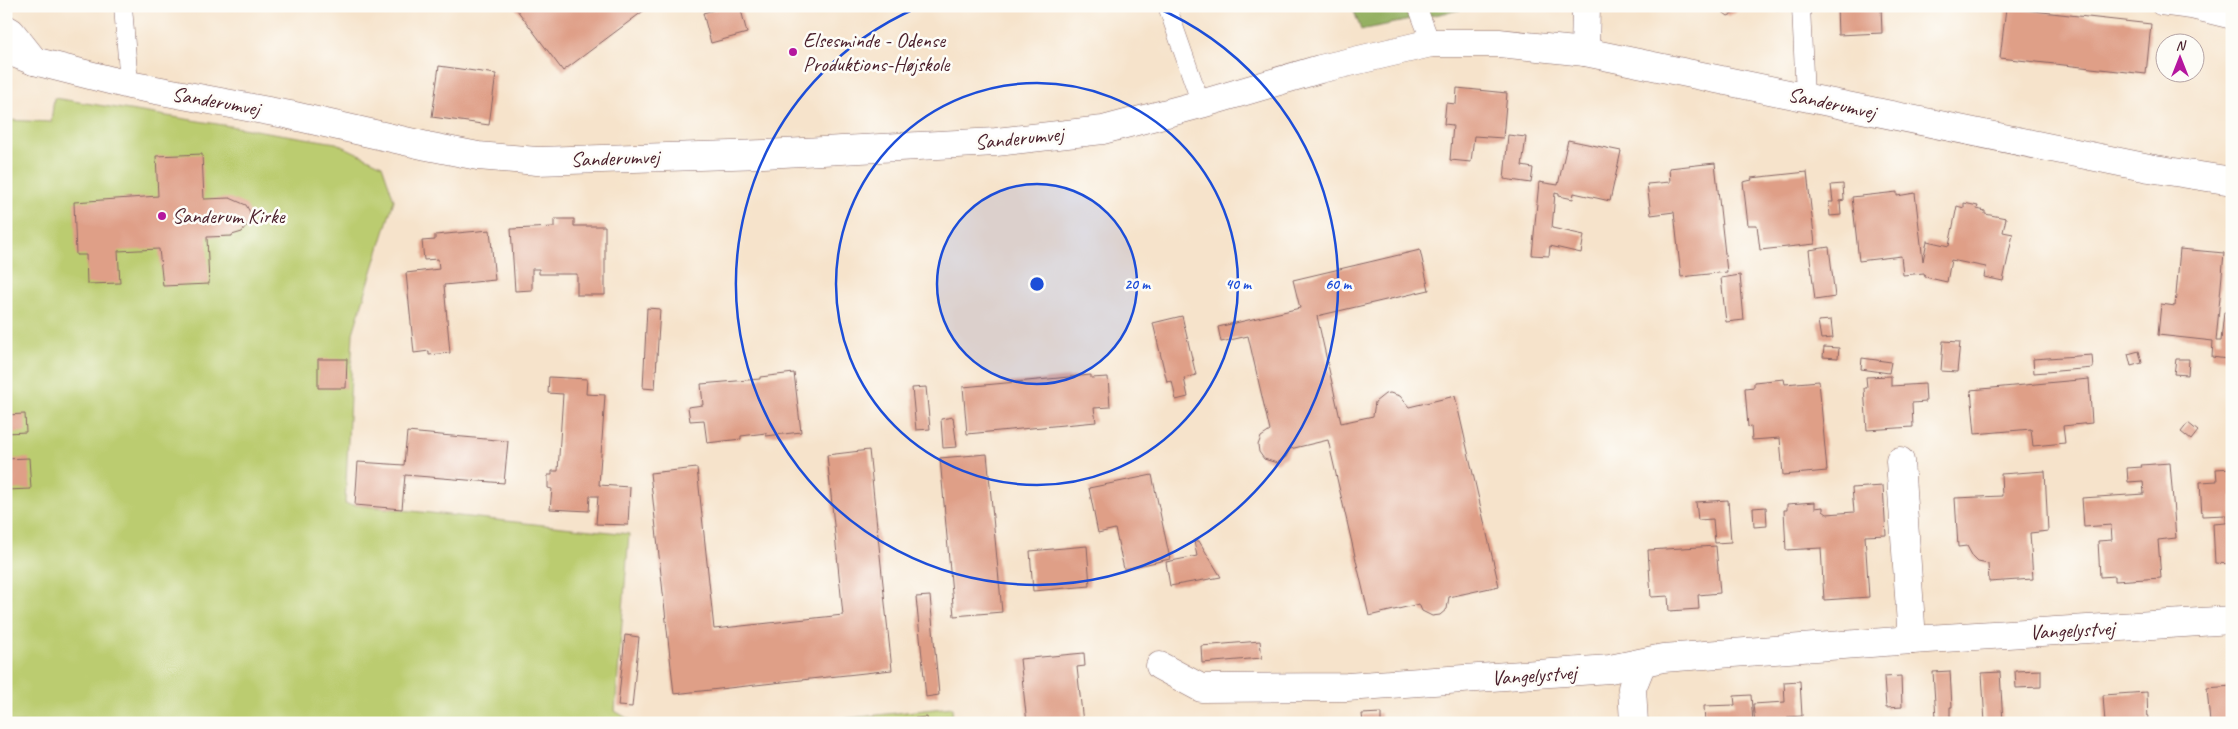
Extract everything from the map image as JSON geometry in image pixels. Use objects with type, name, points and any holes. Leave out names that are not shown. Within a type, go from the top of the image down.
[{"type":"street","points":[[1585,52],[1586,6]]},
{"type":"street","points":[[6,29],[12,32],[34,61]]},
{"type":"street","name":"Sanderumvej","points":[[6,50],[34,61],[129,85],[290,115],[478,156],[537,161],[764,154],[996,142],[1103,130],[1320,69],[1431,43],[1499,43],[1585,52],[2149,168],[2232,181]]},
{"type":"street","points":[[1900,461],[1912,640]]},
{"type":"street","name":"Vangelystvej","points":[[1160,666],[1201,688],[1327,688],[1610,670],[1663,658],[2232,620]]},
{"type":"street","points":[[1634,723],[1632,688],[1642,663]]},
{"type":"lane","points":[[123,6],[129,85]]},
{"type":"lane","points":[[1167,6],[1201,104]]},
{"type":"lane","points":[[1417,6],[1431,43]]},
{"type":"lane","points":[[1801,6],[1805,97]]},
{"type":"lane","points":[[2160,6],[2191,10],[2232,20]]},
{"type":"green space","points":[[1352,6],[1463,6],[1464,9],[1361,30]]},
{"type":"green space","points":[[54,98],[336,143],[382,165],[394,200],[353,333],[345,504],[629,534],[615,711],[635,723],[6,723],[6,120],[51,122]]},
{"type":"green space","points":[[952,707],[953,723],[804,723]]},
{"type":"building","points":[[514,6],[650,6],[563,71]]},
{"type":"building","points":[[727,6],[740,6],[747,33],[711,43],[703,13]]},
{"type":"building","points":[[1719,6],[1787,6],[1787,10],[1738,8],[1735,13],[1728,16],[1720,10]]},
{"type":"building","points":[[1837,6],[1881,6],[1882,33],[1838,35]]},
{"type":"building","points":[[2006,8],[2151,24],[2146,74],[2000,58]]},
{"type":"building","points":[[439,66],[496,74],[489,125],[432,117]]},
{"type":"building","points":[[1457,88],[1507,93],[1503,138],[1474,136],[1471,162],[1450,160],[1453,125],[1444,124],[1446,103],[1456,104]]},
{"type":"building","points":[[1508,135],[1526,137],[1522,166],[1533,168],[1531,183],[1504,179]]},
{"type":"building","points":[[1568,140],[1621,151],[1610,201],[1574,193],[1573,199],[1559,196],[1559,194],[1555,193],[1552,228],[1584,235],[1581,253],[1550,246],[1549,256],[1532,255],[1539,182],[1558,185]]},
{"type":"building","name":"Sanderum Kirke","points":[[202,154],[204,199],[230,198],[246,205],[250,212],[250,221],[242,232],[232,236],[207,237],[209,284],[163,286],[159,249],[118,251],[120,283],[87,284],[86,255],[76,255],[74,202],[158,196],[156,156]]},
{"type":"building","points":[[1715,163],[1727,272],[1681,277],[1674,212],[1651,215],[1647,184],[1670,182],[1669,168]]},
{"type":"building","points":[[1807,172],[1815,244],[1760,250],[1757,225],[1748,225],[1743,182],[1752,180],[1751,178]]},
{"type":"building","points":[[1843,184],[1844,200],[1840,201],[1841,215],[1830,216],[1829,202],[1833,202],[1831,185]]},
{"type":"building","points":[[1897,192],[1897,196],[1915,193],[1923,261],[1927,241],[1949,246],[1957,206],[1964,208],[1964,203],[1978,206],[1977,209],[1985,211],[1985,214],[2006,218],[2003,232],[2013,234],[2003,281],[1984,277],[1986,267],[1951,260],[1947,282],[1925,277],[1924,273],[1903,275],[1901,256],[1859,261],[1852,197]]},
{"type":"building","points":[[554,219],[574,219],[574,226],[605,226],[605,295],[577,295],[577,274],[539,274],[539,269],[532,269],[532,290],[515,291],[511,229],[554,227]]},
{"type":"building","points":[[490,230],[495,280],[444,285],[450,353],[429,355],[429,351],[414,353],[406,273],[439,269],[438,259],[424,260],[422,241],[435,240],[435,235]]},
{"type":"building","points":[[1829,247],[1835,297],[1815,300],[1809,250]]},
{"type":"building","points":[[2180,249],[2224,253],[2216,341],[2221,341],[2224,312],[2232,313],[2232,363],[2227,363],[2227,359],[2212,357],[2213,341],[2158,335],[2161,304],[2175,306]]},
{"type":"building","points":[[1420,250],[1429,290],[1317,316],[1341,423],[1373,416],[1375,402],[1385,394],[1390,393],[1400,396],[1409,407],[1455,396],[1499,586],[1449,597],[1447,609],[1440,615],[1432,616],[1422,611],[1419,604],[1369,616],[1328,440],[1290,449],[1286,457],[1277,463],[1264,459],[1259,452],[1258,445],[1261,437],[1270,431],[1248,336],[1221,342],[1218,327],[1300,308],[1293,280]]},
{"type":"building","points":[[1740,275],[1744,320],[1726,322],[1721,278]]},
{"type":"building","points":[[647,308],[660,309],[655,389],[643,388]]},
{"type":"building","points":[[1182,316],[1196,375],[1184,378],[1188,397],[1176,400],[1172,381],[1167,382],[1153,323]]},
{"type":"building","points":[[1831,320],[1833,338],[1821,339],[1818,321]]},
{"type":"building","points":[[1943,341],[1960,342],[1957,372],[1941,371]]},
{"type":"building","points":[[1824,347],[1839,348],[1838,358],[1823,357]]},
{"type":"building","points":[[2139,351],[2142,363],[2131,366],[2128,354]]},
{"type":"building","points":[[2092,355],[2093,368],[2034,373],[2033,359]]},
{"type":"building","points":[[1862,358],[1891,362],[1889,373],[1861,369]]},
{"type":"building","points":[[318,359],[347,359],[346,388],[318,388]]},
{"type":"building","points":[[2176,359],[2189,359],[2188,375],[2174,374]]},
{"type":"building","points":[[794,373],[801,432],[766,436],[766,433],[741,436],[741,439],[707,443],[704,420],[690,421],[688,407],[703,405],[701,384],[760,379],[760,377]]},
{"type":"building","points":[[1091,375],[1091,378],[1108,377],[1110,407],[1094,408],[1096,422],[967,434],[963,387]]},
{"type":"building","points":[[1891,376],[1891,386],[1925,384],[1926,402],[1912,403],[1913,427],[1867,430],[1864,388],[1867,388],[1866,377]]},
{"type":"building","points":[[549,377],[587,379],[586,394],[605,395],[599,485],[630,487],[628,525],[596,524],[598,496],[590,496],[589,511],[550,509],[552,489],[548,488],[548,475],[552,475],[552,471],[558,471],[563,394],[548,393]]},
{"type":"building","points":[[1784,379],[1785,384],[1819,381],[1827,471],[1783,475],[1780,438],[1752,440],[1751,426],[1748,427],[1745,388],[1754,387],[1754,382]]},
{"type":"building","points":[[2089,379],[2092,423],[2063,426],[2065,443],[2033,446],[2031,429],[1975,434],[1971,390]]},
{"type":"building","points":[[926,387],[930,429],[916,430],[912,388]]},
{"type":"building","points":[[25,414],[26,432],[6,433],[6,415]]},
{"type":"building","points":[[953,417],[957,447],[943,448],[941,419]]},
{"type":"building","points":[[2188,423],[2198,431],[2191,440],[2181,432]]},
{"type":"building","points":[[407,432],[508,441],[504,483],[405,475],[402,509],[355,505],[358,462],[404,465]]},
{"type":"building","points":[[869,450],[892,670],[674,694],[650,473],[697,468],[714,629],[843,615],[827,455]]},
{"type":"building","points":[[987,454],[1002,612],[954,616],[940,458]]},
{"type":"building","points":[[29,458],[31,489],[6,490],[6,459]]},
{"type":"building","points":[[2170,463],[2176,538],[2158,540],[2161,578],[2115,581],[2115,576],[2100,577],[2098,541],[2112,540],[2111,525],[2084,527],[2082,498],[2144,494],[2143,481],[2128,482],[2127,468]]},
{"type":"building","points":[[2232,468],[2232,564],[2215,563],[2213,524],[2226,523],[2226,515],[2202,516],[2200,482],[2217,481],[2216,469]]},
{"type":"building","points":[[2045,471],[2048,531],[2030,533],[2033,579],[1989,582],[1988,564],[1978,562],[1967,546],[1958,547],[1955,498],[2002,496],[2001,474]]},
{"type":"building","points":[[1152,475],[1170,559],[1124,569],[1115,529],[1098,533],[1089,488]]},
{"type":"building","points":[[1883,486],[1886,535],[1865,536],[1869,597],[1824,600],[1821,548],[1786,550],[1784,510],[1787,510],[1787,504],[1815,502],[1815,508],[1823,507],[1823,511],[1827,514],[1854,512],[1852,488]]},
{"type":"building","points":[[1728,500],[1731,542],[1715,543],[1713,519],[1698,520],[1696,502]]},
{"type":"building","points":[[1766,507],[1767,526],[1754,527],[1753,508]]},
{"type":"building","points":[[1194,541],[1199,541],[1221,577],[1170,586],[1166,562],[1197,556]]},
{"type":"building","points":[[1087,546],[1090,586],[1033,591],[1030,551]]},
{"type":"building","points":[[1716,546],[1720,593],[1698,595],[1699,609],[1669,611],[1668,596],[1651,597],[1648,550]]},
{"type":"building","points":[[930,596],[939,695],[926,697],[916,597]]},
{"type":"building","points":[[625,635],[639,637],[632,707],[618,706]]},
{"type":"building","points":[[1260,641],[1262,658],[1202,663],[1201,646]]},
{"type":"building","points":[[1084,653],[1085,666],[1077,667],[1083,723],[1027,723],[1020,659]]},
{"type":"building","points":[[2041,670],[2041,687],[2016,688],[2015,671]]},
{"type":"building","points":[[1950,671],[1952,707],[1950,707],[1950,719],[1937,720],[1937,723],[1878,723],[1936,718],[1933,672]]},
{"type":"building","points":[[2000,672],[2003,723],[1985,723],[1982,673]]},
{"type":"building","points":[[1901,676],[1902,707],[1886,708],[1884,677]]},
{"type":"building","points":[[1800,681],[1802,716],[1788,717],[1789,723],[1755,723],[1753,704],[1785,702],[1784,682]]},
{"type":"building","points":[[2232,686],[2232,723],[2210,723],[2207,688]]},
{"type":"building","points":[[2147,692],[2148,723],[2105,723],[2103,695]]},
{"type":"building","points":[[1751,695],[1753,723],[1705,723],[1704,706],[1735,705],[1734,696]]},
{"type":"building","points":[[1381,713],[1381,723],[1363,723],[1362,714]]},
{"type":"building","points":[[927,717],[928,723],[885,723],[885,721]]},
{"type":"place","name":"Elsesminde - Odense Produktions-Højskole","points":[[793,52]]},
{"type":"place","name":"Sanderum Kirke","points":[[162,216]]}]
